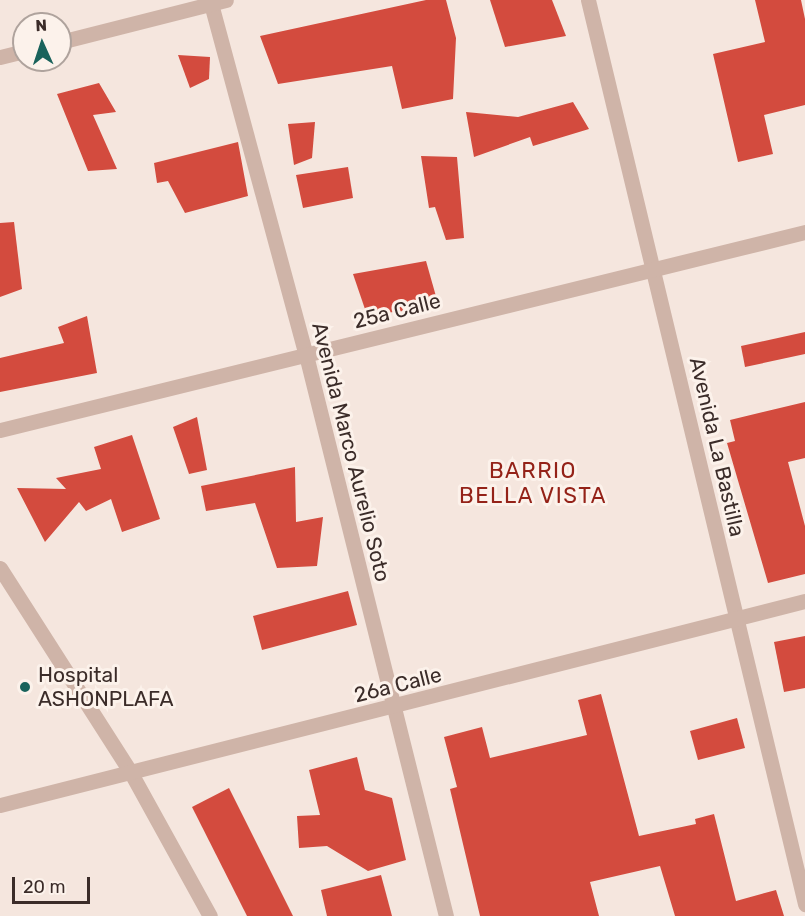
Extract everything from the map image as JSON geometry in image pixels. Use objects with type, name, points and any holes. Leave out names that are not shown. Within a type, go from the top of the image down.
[{"type":"street","name":"Avenida La Bastilla","points":[[588,0],[805,904]]},
{"type":"street","points":[[72,39],[216,1]]},
{"type":"street","name":"Avenida Marco Aurelio Soto","points":[[216,1],[446,916]]},
{"type":"street","name":"25a Calle","points":[[0,430],[805,232]]},
{"type":"street","points":[[0,568],[131,773],[210,916]]},
{"type":"street","name":"26a Calle","points":[[0,805],[393,708],[805,601]]},
{"type":"building","points":[[426,0],[446,0],[456,38],[453,99],[402,109],[392,66],[278,84],[260,36]]},
{"type":"building","points":[[490,0],[552,0],[566,36],[505,47]]},
{"type":"building","points":[[755,0],[801,0],[805,19],[805,105],[764,115],[773,154],[738,162],[713,54],[765,42]]},
{"type":"building","points":[[178,55],[210,57],[209,79],[190,88]]},
{"type":"building","points":[[99,83],[116,112],[93,115],[117,169],[88,171],[57,94]]},
{"type":"building","points":[[573,102],[589,129],[533,146],[530,137],[474,157],[466,112],[518,117]]},
{"type":"building","points":[[315,122],[312,158],[294,165],[288,124]]},
{"type":"building","points":[[238,142],[248,196],[185,213],[168,181],[157,183],[154,163]]},
{"type":"building","points":[[421,156],[457,157],[464,238],[446,240],[435,207],[429,208]]},
{"type":"building","points":[[348,167],[353,198],[303,208],[296,175]]},
{"type":"building","points":[[14,222],[22,289],[0,297],[0,223]]},
{"type":"building","points":[[426,261],[439,307],[367,315],[353,274]]},
{"type":"building","points":[[87,316],[97,373],[0,392],[0,358],[64,343],[58,327]]},
{"type":"building","points":[[805,332],[805,354],[745,367],[741,346]]},
{"type":"building","points":[[805,402],[805,458],[788,462],[805,526],[805,574],[768,583],[727,443],[735,441],[730,420]]},
{"type":"building","points":[[197,417],[207,470],[189,474],[173,427]]},
{"type":"building","points":[[132,435],[160,519],[122,532],[111,499],[86,511],[79,502],[45,542],[17,488],[66,489],[56,478],[101,469],[94,447]]},
{"type":"building","points":[[295,467],[296,522],[323,517],[317,566],[277,568],[255,503],[206,511],[201,486]]},
{"type":"building","points":[[348,591],[357,625],[262,650],[253,616]]},
{"type":"building","points":[[805,636],[805,688],[784,692],[774,642]]},
{"type":"building","points":[[601,694],[639,836],[696,824],[695,819],[714,814],[736,901],[776,890],[784,916],[675,916],[660,866],[590,882],[599,916],[480,916],[450,789],[457,787],[444,737],[482,727],[490,758],[587,735],[578,700]]},
{"type":"building","points":[[737,718],[745,748],[698,760],[690,731]]},
{"type":"building","points":[[357,757],[365,790],[392,798],[406,860],[368,871],[327,846],[299,848],[297,816],[320,815],[309,770]]},
{"type":"building","points":[[229,788],[293,916],[247,916],[192,807]]},
{"type":"building","points":[[381,875],[392,916],[327,916],[321,890]]},
{"type":"place","name":"Hospital ASHONPLAFA","points":[[25,687]]},
{"type":"district","name":"BARRIO BELLA VISTA","points":[[533,482]]}]
